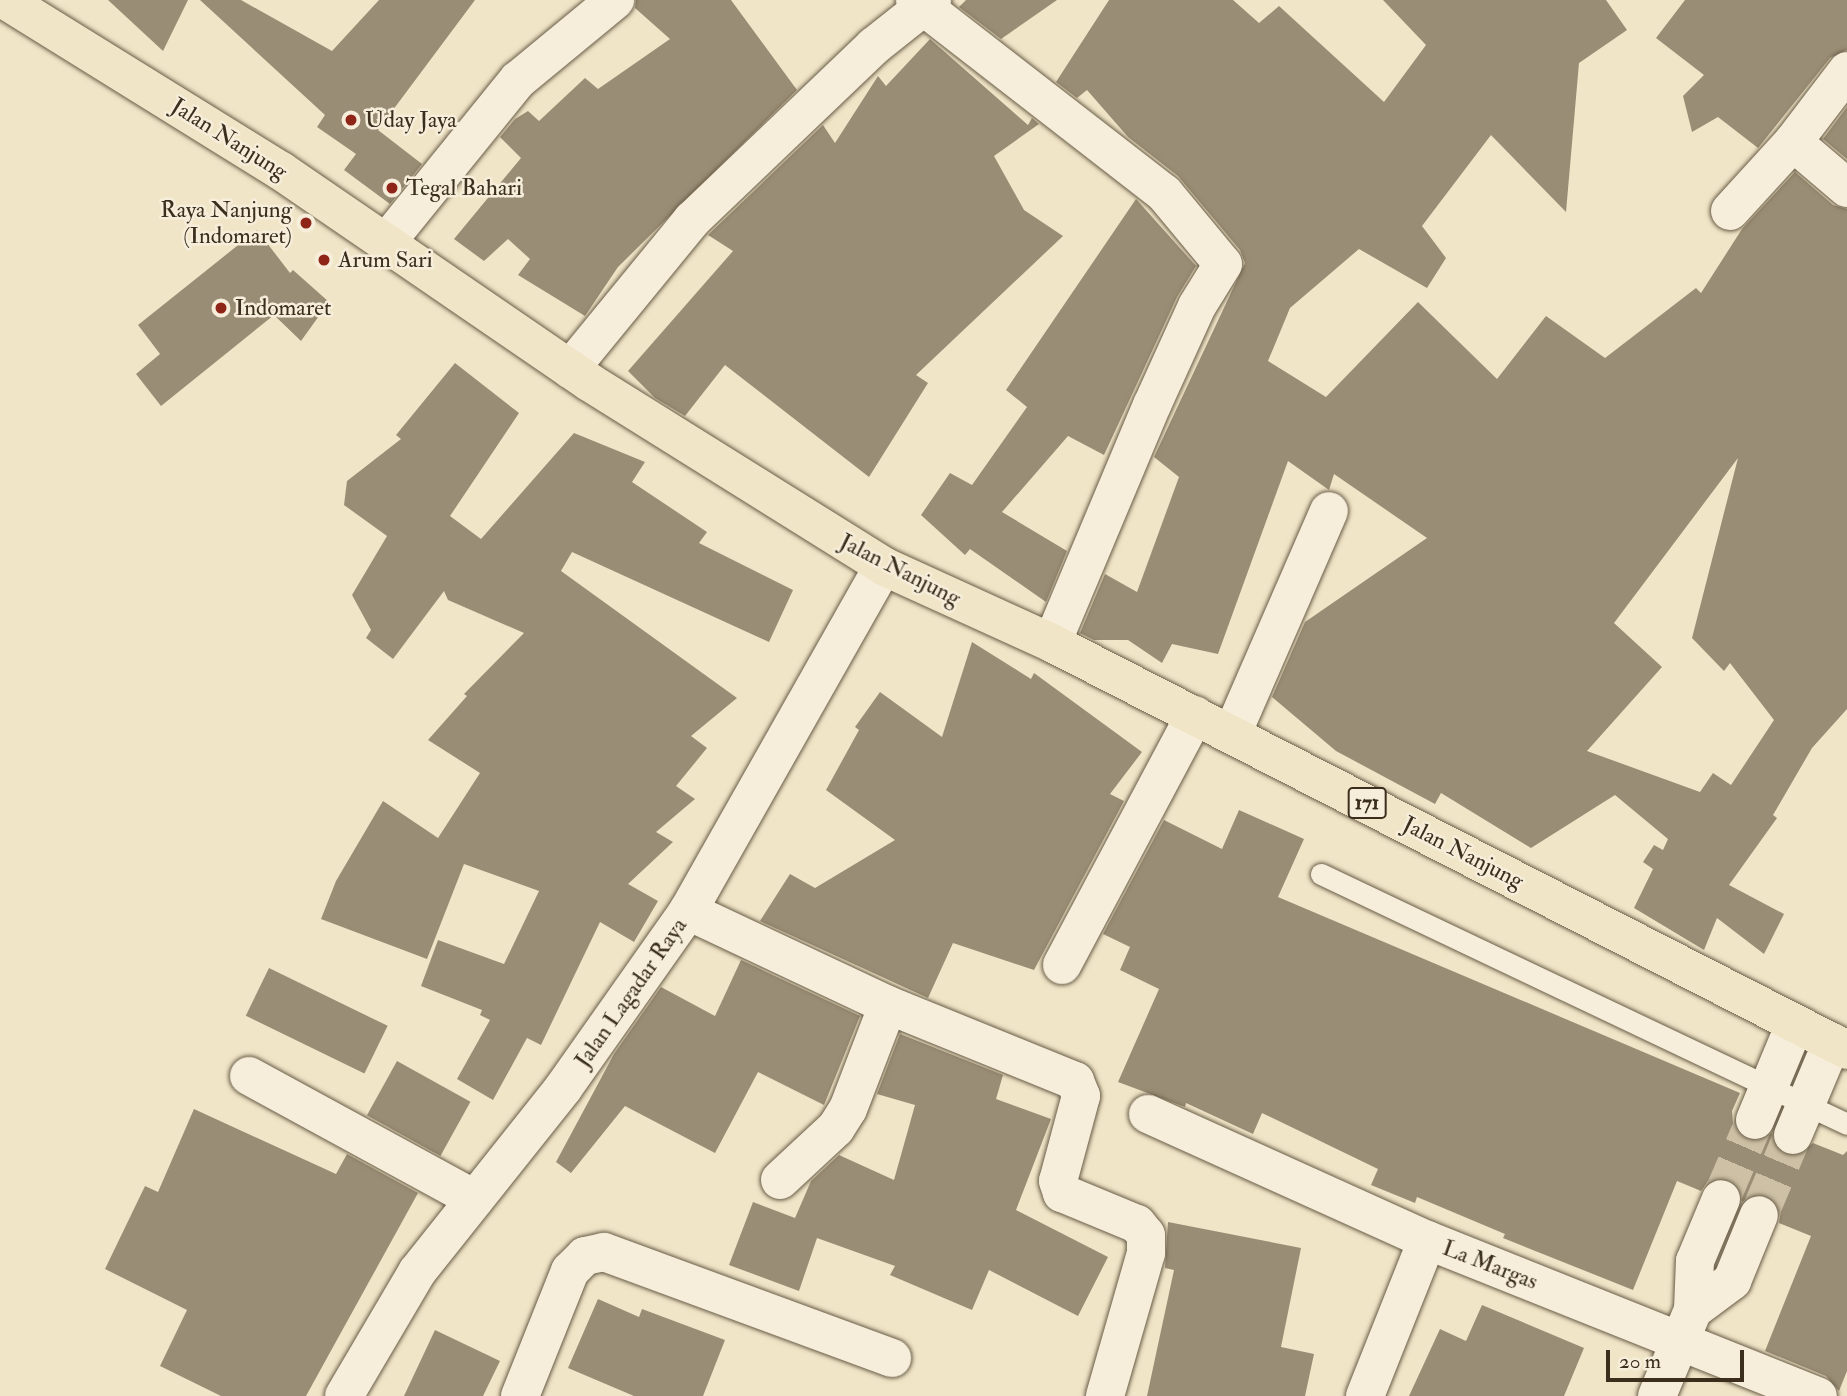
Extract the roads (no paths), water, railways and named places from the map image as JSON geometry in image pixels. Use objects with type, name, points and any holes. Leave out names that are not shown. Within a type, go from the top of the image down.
[{"type":"main road","name":"Jalan Nanjung","points":[[5,0],[281,172],[570,369],[883,566],[1052,643],[1839,1046]]},
{"type":"street","points":[[385,244],[518,79],[615,0]]},
{"type":"street","points":[[570,369],[692,220],[874,46],[924,3],[1164,193],[1223,264],[1197,306],[1152,405],[1052,643]]},
{"type":"street","points":[[1730,211],[1793,142],[1847,71]]},
{"type":"street","points":[[1793,142],[1847,188]]},
{"type":"street","points":[[1232,734],[1329,511]]},
{"type":"street","name":"Jalan Lagadar Raya","points":[[344,1396],[416,1272],[615,1018],[688,911],[883,566]]},
{"type":"street","points":[[1062,965],[1195,715]]},
{"type":"street","points":[[688,911],[888,1005],[1074,1081],[1080,1096],[1058,1181],[1062,1193],[1138,1224],[1146,1235],[1146,1253],[1105,1396]]},
{"type":"street","points":[[779,1180],[842,1119],[888,1005]]},
{"type":"street","points":[[1762,1103],[1795,1024]]},
{"type":"street","points":[[1799,1119],[1839,1046]]},
{"type":"street","points":[[249,1076],[475,1199]]},
{"type":"street","points":[[1148,1114],[1427,1240]]},
{"type":"street","points":[[1657,1396],[1687,1325],[1695,1261],[1721,1199]]},
{"type":"street","points":[[1687,1325],[1732,1281],[1759,1215]]},
{"type":"street","name":"La Margas","points":[[1365,1396],[1427,1240],[1687,1325],[1818,1396]]},
{"type":"street","points":[[520,1396],[570,1271],[585,1256],[604,1252],[892,1358]]},
{"type":"lane","points":[[1321,874],[1762,1103],[1799,1119],[1847,1124]]},
{"type":"tunnel","points":[[1721,1199],[1755,1120]]},
{"type":"tunnel","points":[[1759,1215],[1793,1135]]},
{"type":"place","name":"Uday Jaya","points":[[351,120]]},
{"type":"place","name":"Tegal Bahari","points":[[392,188]]},
{"type":"place","name":"Raya Nanjung (Indomaret)","points":[[306,223]]},
{"type":"place","name":"Arum Sari","points":[[324,260]]},
{"type":"place","name":"Indomaret","points":[[221,308]]}]
